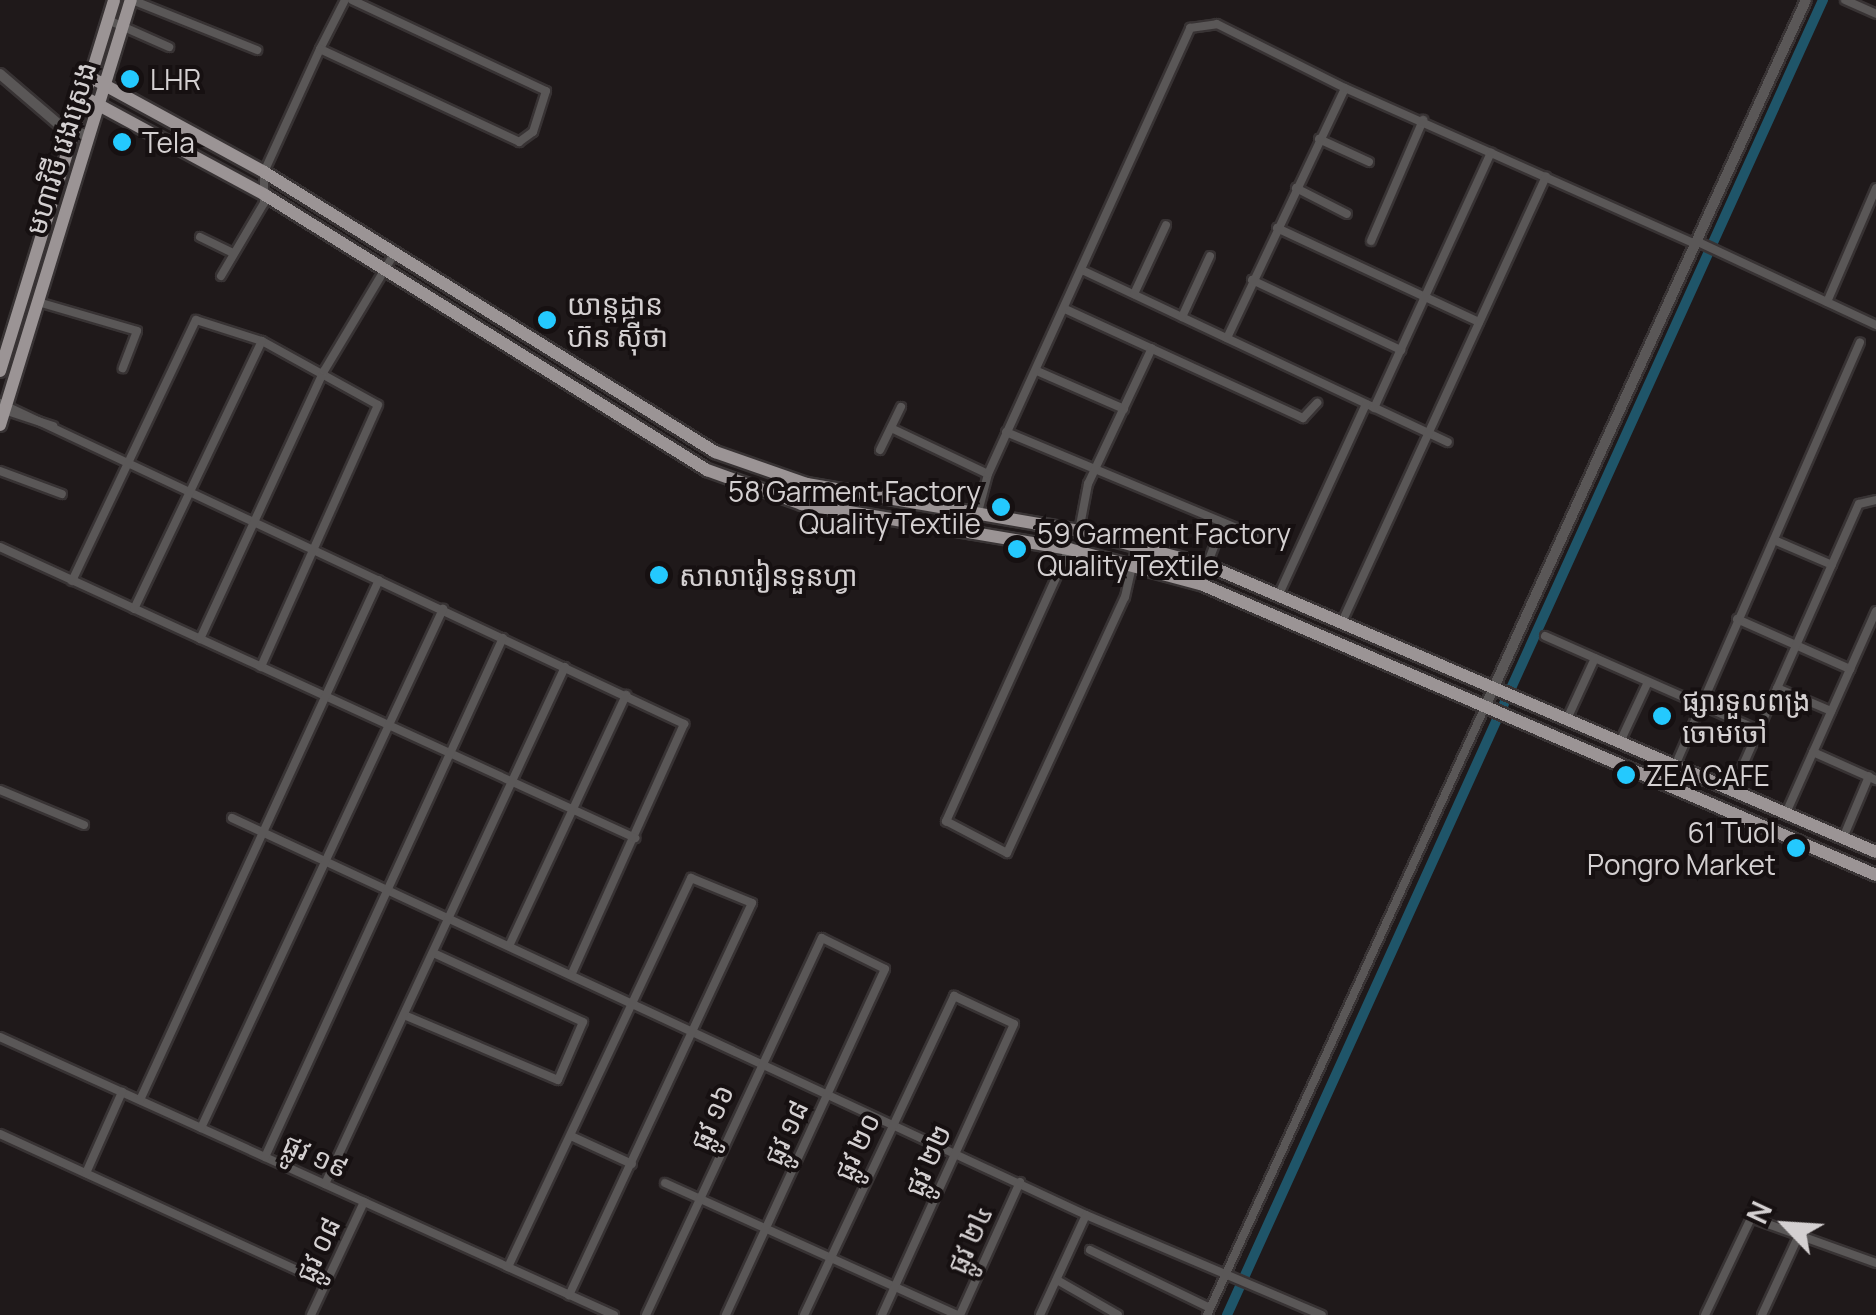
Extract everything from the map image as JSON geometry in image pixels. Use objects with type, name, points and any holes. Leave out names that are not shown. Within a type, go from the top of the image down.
[{"type":"main road","name":"មហាវិថី វេងស្រេង","points":[[0,371],[114,0]]},
{"type":"main road","name":"មហាវិថី វេងស្រេង","points":[[0,425],[132,0]]},
{"type":"main road","points":[[90,78],[106,82],[264,172],[673,430],[758,469],[975,516],[1079,531],[1207,565],[1876,852]]},
{"type":"main road","points":[[84,97],[100,102],[265,196],[663,448],[749,488],[972,536],[1070,549],[1203,585],[1876,875]]},
{"type":"main road","points":[[663,448],[673,430]]},
{"type":"main road","points":[[749,488],[758,469]]},
{"type":"street","points":[[132,0],[257,50]]},
{"type":"street","points":[[220,276],[265,196],[264,172],[320,49],[348,0],[546,91],[528,140],[320,49]]},
{"type":"street","points":[[1090,1250],[1208,1311],[1496,711],[1806,0]]},
{"type":"street","points":[[1845,0],[1876,14]]},
{"type":"street","points":[[108,20],[168,47]]},
{"type":"street","points":[[972,536],[988,474],[1006,432],[1084,271],[1190,28],[1217,24],[1346,88],[1876,325]]},
{"type":"street","points":[[0,74],[74,131],[90,136]]},
{"type":"street","points":[[1227,338],[1346,88]]},
{"type":"street","points":[[1371,240],[1423,120]]},
{"type":"street","points":[[1319,139],[1369,162]]},
{"type":"street","points":[[1279,594],[1370,406],[1402,350],[1492,152]]},
{"type":"street","points":[[1342,622],[1546,177]]},
{"type":"street","points":[[1296,188],[1347,214]]},
{"type":"street","points":[[1827,302],[1876,188]]},
{"type":"street","points":[[1134,294],[1166,225]]},
{"type":"street","points":[[1277,228],[1479,322]]},
{"type":"street","points":[[200,237],[233,253]]},
{"type":"street","points":[[200,639],[324,372],[394,254]]},
{"type":"street","points":[[1182,317],[1210,256]]},
{"type":"street","points":[[1084,271],[1448,442]]},
{"type":"street","points":[[1252,280],[1402,350]]},
{"type":"street","points":[[38,302],[137,331],[123,368]]},
{"type":"street","points":[[1065,310],[1304,418],[1317,403]]},
{"type":"street","points":[[72,581],[200,316],[262,341],[324,372],[378,406],[261,667]]},
{"type":"street","points":[[134,609],[262,341]]},
{"type":"street","points":[[1667,784],[1860,342]]},
{"type":"street","points":[[1079,531],[1094,472],[1152,348]]},
{"type":"street","points":[[1036,370],[1124,409]]},
{"type":"street","points":[[3,406],[53,426],[685,726],[572,973]]},
{"type":"street","points":[[880,450],[901,407]]},
{"type":"street","points":[[891,428],[988,474]]},
{"type":"street","points":[[1006,432],[1254,536]]},
{"type":"street","points":[[0,471],[62,494]]},
{"type":"street","points":[[1732,790],[1860,501],[1876,500]]},
{"type":"street","points":[[1207,565],[1223,523]]},
{"type":"street","points":[[1774,540],[1832,565]]},
{"type":"street","points":[[1070,549],[946,822],[1006,854],[1133,564],[1138,544]]},
{"type":"street","points":[[0,548],[636,838]]},
{"type":"street","points":[[140,1100],[379,580]]},
{"type":"street","points":[[201,1128],[443,609]]},
{"type":"street","points":[[1786,813],[1876,610]]},
{"type":"street","points":[[1737,619],[1850,669]]},
{"type":"street","points":[[1544,636],[1758,730]]},
{"type":"street","points":[[265,1157],[503,638]]},
{"type":"street","points":[[1567,719],[1594,658]]},
{"type":"street","points":[[325,1184],[565,667]]},
{"type":"street","points":[[1620,742],[1648,682]]},
{"type":"street","points":[[1777,688],[1831,712]]},
{"type":"street","points":[[510,944],[576,812],[626,696]]},
{"type":"street","points":[[1813,752],[1872,778],[1843,838]]},
{"type":"street","points":[[0,790],[84,824]]},
{"type":"street","points":[[232,818],[1086,1215],[1322,1315]]},
{"type":"street","points":[[508,1267],[693,876],[752,903],[569,1294]]},
{"type":"street","name":"ផ្លូវ ១៦","points":[[646,1315],[817,938],[885,969]]},
{"type":"street","points":[[404,1015],[558,1080],[583,1022],[434,952]]},
{"type":"street","name":"ផ្លូវ ១៨","points":[[726,1315],[885,969]]},
{"type":"street","name":"ផ្លូវ ២២","points":[[882,1315],[1014,1024],[950,996]]},
{"type":"street","name":"ផ្លូវ ២០","points":[[804,1315],[950,996]]},
{"type":"street","name":"ផ្លូវ ១៩","points":[[0,1037],[614,1315]]},
{"type":"street","points":[[86,1173],[122,1092]]},
{"type":"street","points":[[0,1134],[326,1283]]},
{"type":"street","points":[[570,1136],[632,1164]]},
{"type":"street","name":"ផ្លូវ ២៤","points":[[958,1315],[1020,1182]]},
{"type":"street","points":[[665,1183],[958,1315]]},
{"type":"street","name":"ផ្លូវ ០៨","points":[[311,1315],[364,1202]]},
{"type":"street","points":[[1040,1315],[1086,1215]]},
{"type":"street","points":[[1705,1315],[1751,1218],[1876,1263]]},
{"type":"street","points":[[1762,1315],[1798,1237]]},
{"type":"street","points":[[1057,1280],[1119,1313]]},
{"type":"waterway","points":[[1227,1315],[1823,0]]},
{"type":"place","name":"LHR","points":[[130,79]]},
{"type":"place","name":"Tela","points":[[122,142]]},
{"type":"place","name":"យាន្ដដ្ឋាន ហ៊ន ស៊ីថា","points":[[547,320]]},
{"type":"place","name":"58 Garment Factory Quality Textile","points":[[1001,507]]},
{"type":"place","name":"59 Garment Factory Quality Textile","points":[[1017,549]]},
{"type":"place","name":"សាលារៀនទួនហ្វា","points":[[659,575]]},
{"type":"place","name":"ផ្សារទួលពង្រ ចោមចៅ","points":[[1662,716]]},
{"type":"place","name":"ZEA CAFE","points":[[1626,775]]},
{"type":"place","name":"61 Tuol Pongro Market","points":[[1796,848]]}]
